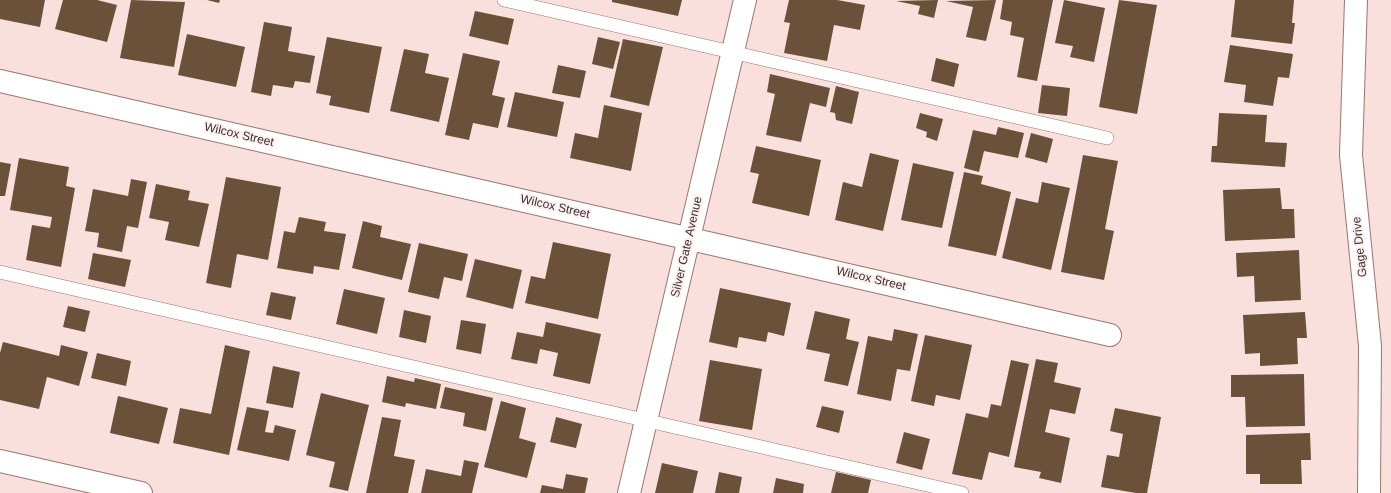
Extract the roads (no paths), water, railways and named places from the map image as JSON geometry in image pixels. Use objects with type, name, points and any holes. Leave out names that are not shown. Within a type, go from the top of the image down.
[{"type":"street","name":"Silver Gate Avenue","points":[[629,493],[745,0]]},
{"type":"street","name":"Gage Drive","points":[[1356,0],[1351,154],[1370,346],[1369,493]]},
{"type":"street","name":"Wilcox Street","points":[[0,81],[689,237],[1110,335]]},
{"type":"street","points":[[0,461],[141,493]]},
{"type":"lane","points":[[504,0],[1107,138]]},
{"type":"lane","points":[[0,272],[962,493]]}]
